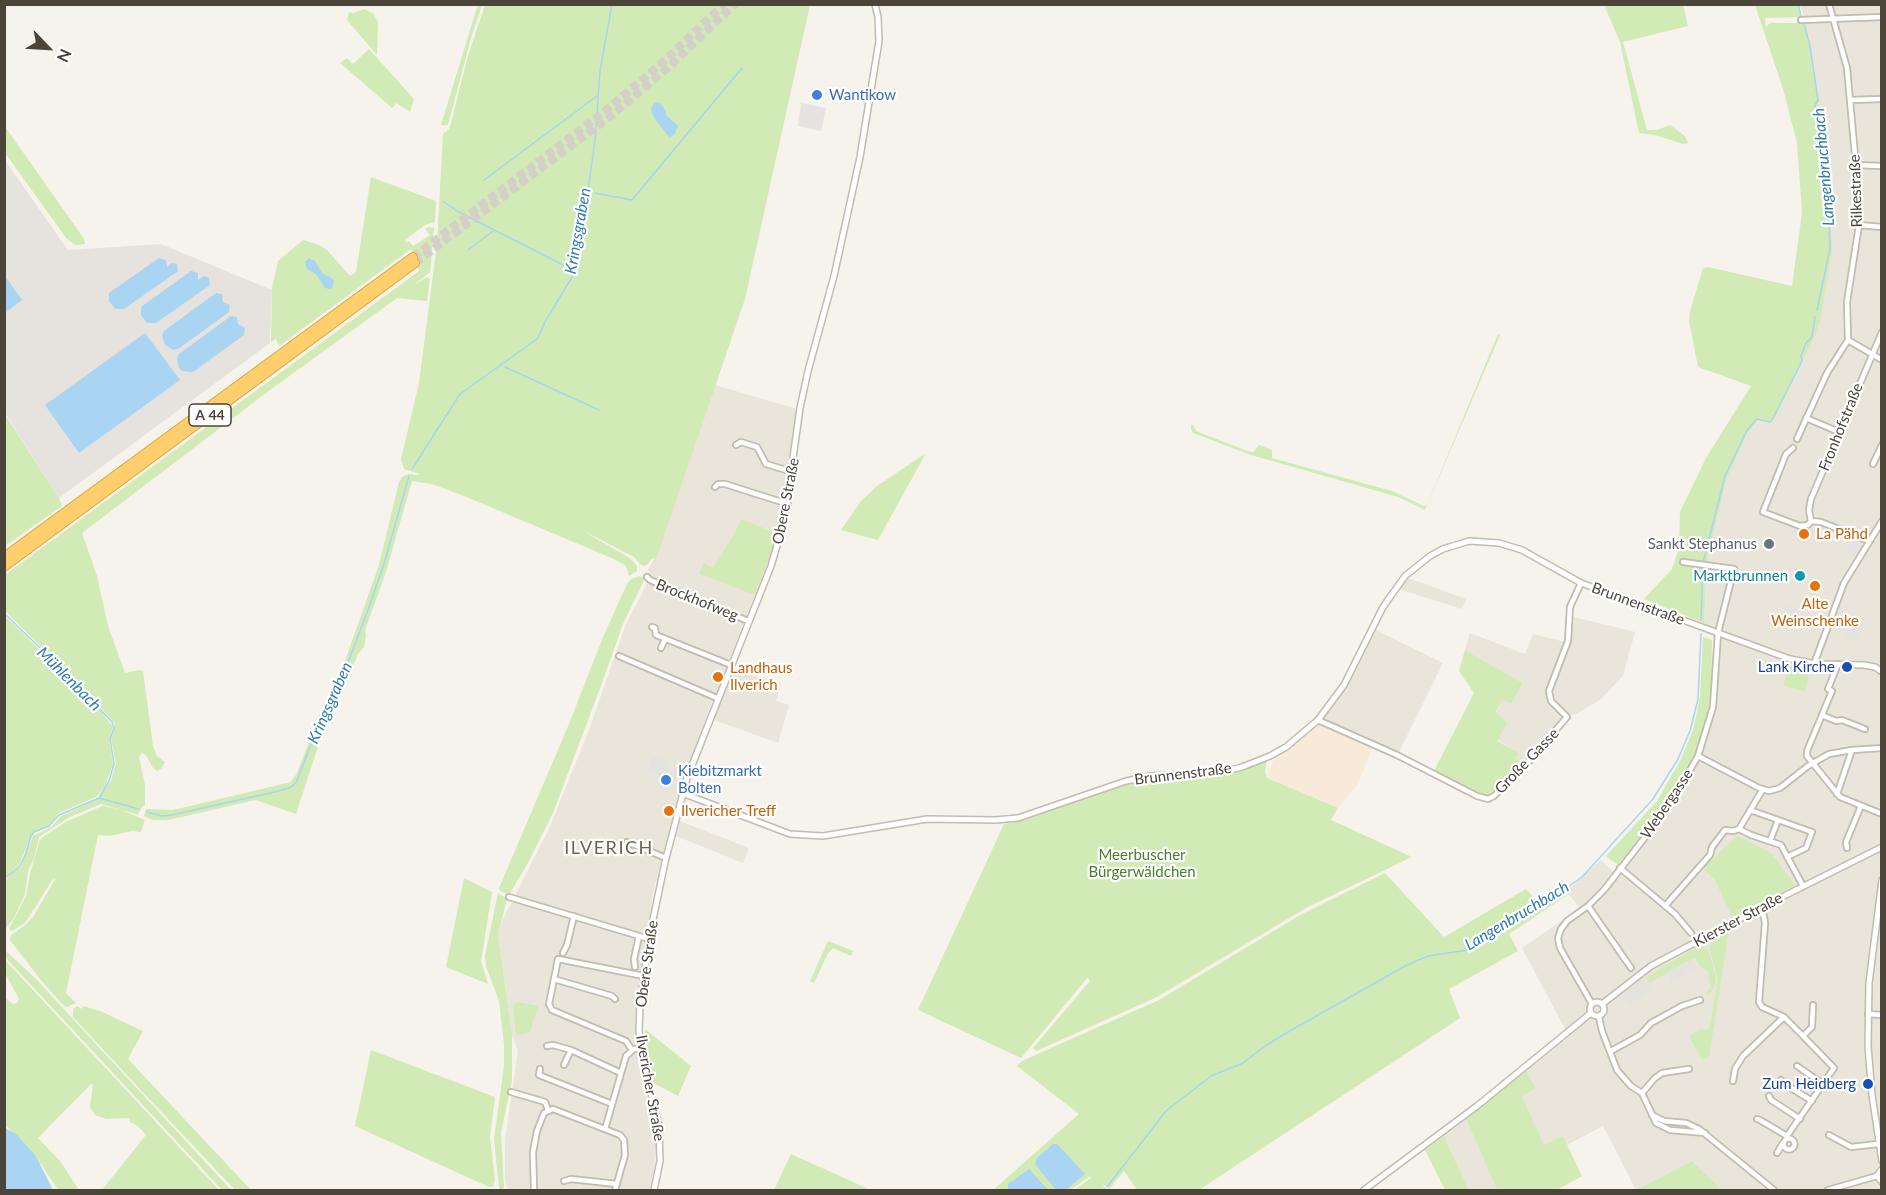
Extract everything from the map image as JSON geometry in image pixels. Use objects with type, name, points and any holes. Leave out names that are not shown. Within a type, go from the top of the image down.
[{"type":"highway","name":"A 44","points":[[4,557],[414,260],[4,567]]},
{"type":"street","name":"Obere Straße","points":[[639,1020],[649,939],[682,793],[717,698],[776,552],[788,504],[800,408],[846,224],[860,157],[879,41],[875,4]]},
{"type":"street","name":"Rilkestraße","points":[[1829,4],[1847,68],[1856,165],[1859,225],[1849,283],[1848,340]]},
{"type":"street","points":[[1800,20],[1881,17]]},
{"type":"street","points":[[1850,100],[1881,99]]},
{"type":"street","points":[[1856,165],[1881,166]]},
{"type":"street","points":[[1859,225],[1881,227]]},
{"type":"street","name":"Fronhofstraße","points":[[1813,522],[1809,510],[1811,499],[1881,332]]},
{"type":"street","points":[[1797,439],[1827,373],[1848,340],[1881,360]]},
{"type":"street","points":[[1806,418],[1839,432]]},
{"type":"street","points":[[736,445],[741,442],[757,447],[766,464],[793,472]]},
{"type":"street","points":[[1873,464],[1881,445]]},
{"type":"street","points":[[1793,448],[1786,454],[1763,512],[1800,526],[1813,522],[1831,526],[1869,541]]},
{"type":"street","points":[[715,487],[718,484],[725,484],[788,504]]},
{"type":"street","points":[[1814,664],[1844,583],[1881,521]]},
{"type":"street","name":"Brunnenstraße","points":[[682,793],[798,836],[831,836],[927,819],[1018,818],[1126,781],[1151,776],[1223,772],[1242,767],[1286,747],[1318,720],[1344,685],[1370,630],[1396,587],[1416,565],[1443,549],[1469,541],[1505,544],[1538,557],[1581,583],[1790,659],[1814,664],[1864,665],[1875,667],[1881,672]]},
{"type":"street","name":"Webergasse","points":[[1592,1004],[1560,948],[1558,938],[1561,929],[1567,921],[1588,906],[1604,890],[1670,805],[1698,756],[1713,707],[1718,633],[1734,569],[1683,562]]},
{"type":"street","name":"Brockhofweg","points":[[647,577],[748,621]]},
{"type":"street","name":"Große Gasse","points":[[1318,720],[1397,755],[1477,796],[1488,799],[1526,765],[1567,717],[1551,701],[1549,691],[1568,641],[1570,607],[1581,583]]},
{"type":"street","points":[[652,627],[655,628],[656,635],[731,665]]},
{"type":"street","points":[[661,648],[665,639]]},
{"type":"street","points":[[619,656],[717,698]]},
{"type":"street","points":[[1838,664],[1828,689],[1832,691],[1807,756],[1837,794],[1881,814]]},
{"type":"street","points":[[1822,715],[1865,729]]},
{"type":"street","points":[[1698,756],[1769,791],[1780,788],[1829,754],[1881,748]]},
{"type":"street","points":[[1837,794],[1852,750]]},
{"type":"street","points":[[1665,906],[1710,855],[1712,847],[1725,830],[1739,829],[1763,789]]},
{"type":"street","points":[[1847,848],[1846,842],[1861,806]]},
{"type":"street","points":[[1750,810],[1812,832],[1806,848],[1787,857]]},
{"type":"street","points":[[1770,841],[1778,820]]},
{"type":"street","points":[[1739,829],[1781,845],[1803,886]]},
{"type":"street","points":[[627,842],[666,858]]},
{"type":"street","name":"Kierster Straße","points":[[1602,1004],[1651,966],[1761,907],[1881,847]]},
{"type":"street","points":[[1620,868],[1675,914],[1690,933]]},
{"type":"street","points":[[1881,880],[1869,983],[1868,1014],[1870,1077],[1881,1161]]},
{"type":"street","points":[[509,897],[649,939]]},
{"type":"street","points":[[1588,906],[1631,968]]},
{"type":"street","points":[[1761,907],[1766,923],[1759,1002],[1762,1006],[1784,1017],[1834,1068],[1777,1153]]},
{"type":"street","points":[[563,952],[574,916]]},
{"type":"street","points":[[634,967],[639,936]]},
{"type":"street","points":[[632,1050],[626,1041],[552,1010],[549,1004],[558,958],[644,976]]},
{"type":"street","points":[[554,979],[612,996],[615,999]]},
{"type":"street","points":[[1611,1051],[1640,1035],[1651,1023],[1682,1006],[1700,1000]]},
{"type":"street","points":[[1591,1013],[1592,1004],[1597,1002],[1602,1004],[1604,1013],[1599,1017]]},
{"type":"street","points":[[1803,1036],[1812,1027],[1813,1005]]},
{"type":"street","points":[[1591,1013],[1599,1017]]},
{"type":"street","points":[[1364,1191],[1431,1141],[1591,1013]]},
{"type":"street","points":[[1868,1014],[1881,1015]]},
{"type":"street","points":[[1599,1017],[1617,1070],[1631,1086],[1642,1093],[1652,1115],[1664,1121],[1689,1124],[1705,1133],[1774,1191]]},
{"type":"street","points":[[1732,1081],[1734,1069],[1743,1056],[1784,1017]]},
{"type":"street","name":"Ilvericher Straße","points":[[639,1020],[641,1048],[659,1127],[660,1161],[654,1191]]},
{"type":"street","points":[[547,1046],[553,1045],[571,1050],[621,1073]]},
{"type":"street","points":[[605,1129],[626,1056],[632,1050],[641,1048]]},
{"type":"street","points":[[564,1065],[571,1050]]},
{"type":"street","points":[[1797,1066],[1823,1084]]},
{"type":"street","points":[[540,1069],[539,1075],[612,1104]]},
{"type":"street","points":[[1642,1093],[1655,1078],[1662,1074],[1689,1069]]},
{"type":"street","points":[[1782,1080],[1783,1083],[1812,1101]]},
{"type":"street","points":[[511,1092],[544,1101],[548,1110]]},
{"type":"street","points":[[1769,1096],[1771,1100],[1800,1119]]},
{"type":"street","points":[[548,1110],[558,1111],[620,1135],[624,1140],[625,1155],[615,1191]]},
{"type":"street","points":[[534,1191],[532,1175],[534,1143],[541,1118],[548,1110]]},
{"type":"street","points":[[1757,1119],[1787,1136]]},
{"type":"street","points":[[1828,1135],[1851,1147],[1878,1144]]},
{"type":"street","points":[[1828,1191],[1879,1179],[1881,1169]]},
{"type":"street","points":[[564,1181],[571,1179],[617,1184]]},
{"type":"shaded area","points":[[1800,5],[1881,5],[1881,1190],[1722,1190],[1692,1161],[1636,1190],[1603,1126],[1567,1145],[1563,1136],[1544,1146],[1522,1096],[1536,1088],[1526,1070],[1569,1036],[1522,948],[1580,908],[1566,891],[1601,860],[1617,875],[1670,807],[1691,775],[1703,750],[1716,708],[1719,637],[1704,631],[1706,574],[1707,560],[1727,478],[1753,426],[1758,420],[1765,422],[1774,420],[1815,336],[1826,142],[1817,107],[1806,23]]},
{"type":"shaded area","points":[[801,103],[826,108],[821,131],[798,126]]},
{"type":"shaded area","points":[[4,159],[68,250],[161,244],[272,290],[270,343],[59,498],[5,413]]},
{"type":"shaded area","points":[[715,385],[797,409],[785,504],[777,539],[726,667],[781,684],[776,701],[789,705],[778,743],[714,720],[718,704],[712,702],[679,793],[653,893],[635,1024],[636,1048],[654,1126],[656,1148],[654,1171],[649,1190],[508,1190],[505,1181],[505,1140],[518,1051],[512,1035],[498,935],[503,919],[549,829],[589,730],[626,624],[650,578],[648,569],[654,559],[656,560]]},
{"type":"shaded area","points":[[1821,524],[1863,540],[1855,555],[1846,550],[1851,539],[1820,527]]},
{"type":"shaded area","points":[[1408,578],[1466,599],[1462,609],[1398,589]]},
{"type":"shaded area","points":[[1786,605],[1824,620],[1819,630],[1782,615]]},
{"type":"shaded area","points":[[1840,610],[1864,619],[1857,641],[1844,636],[1845,632],[1833,628]]},
{"type":"shaded area","points":[[1570,616],[1635,632],[1623,676],[1600,700],[1576,714],[1568,715],[1524,764],[1516,758],[1519,753],[1497,740],[1496,713],[1502,700],[1523,683],[1465,650],[1470,633],[1525,654],[1533,634],[1569,643]]},
{"type":"shaded area","points":[[1374,629],[1443,663],[1398,754],[1324,722],[1323,718],[1345,686]]},
{"type":"shaded area","points":[[1318,723],[1373,746],[1358,784],[1338,808],[1267,778],[1274,758],[1303,738]]},
{"type":"shaded area","points":[[653,756],[670,762],[669,767],[681,771],[676,783],[648,771]]},
{"type":"shaded area","points":[[680,821],[749,848],[743,863],[676,836]]},
{"type":"shaded area","points":[[1691,959],[1697,969],[1688,974],[1684,970],[1686,975],[1671,983],[1668,972]]},
{"type":"shaded area","points":[[1643,979],[1651,989],[1630,1005],[1623,995]]},
{"type":"shaded area","points":[[1466,1119],[1497,1190],[1469,1190],[1444,1136]]},
{"type":"green space","points":[[478,4],[482,5],[448,125],[441,125]]},
{"type":"green space","points":[[485,5],[810,5],[745,299],[656,560],[652,558],[644,566],[634,557],[580,529],[631,559],[637,566],[637,571],[629,576],[626,566],[614,559],[464,496],[432,484],[412,481],[385,575],[365,630],[364,647],[358,654],[342,694],[328,716],[296,814],[256,800],[168,820],[152,820],[144,816],[146,809],[173,810],[291,782],[297,773],[319,715],[337,683],[378,568],[399,482],[408,474],[420,474],[404,469],[401,459],[419,383],[437,244],[443,134],[449,129],[451,123],[467,59]]},
{"type":"green space","points":[[1604,5],[1683,5],[1688,26],[1623,42],[1647,130],[1657,130],[1670,125],[1685,136],[1688,143],[1683,144],[1655,135],[1639,133],[1620,42]]},
{"type":"green space","points":[[1755,5],[1797,5],[1801,17],[1765,18],[1766,27],[1770,23],[1806,23],[1819,100],[1817,107],[1826,142],[1832,249],[1821,317],[1815,336],[1774,420],[1771,423],[1758,420],[1753,426],[1727,478],[1707,560],[1704,623],[1644,599],[1672,569],[1679,548],[1680,512],[1706,458],[1751,386],[1698,367],[1689,321],[1690,311],[1703,268],[1708,267],[1792,286],[1802,213],[1797,143],[1783,89]]},
{"type":"green space","points":[[364,9],[373,13],[378,22],[377,55],[347,20],[349,12]]},
{"type":"green space","points":[[369,49],[414,99],[410,112],[396,103],[392,108],[340,63],[347,58],[353,64]]},
{"type":"green space","points":[[4,125],[84,239],[85,244],[76,245],[67,239],[5,153]]},
{"type":"green space","points":[[371,177],[436,201],[435,222],[425,225],[405,240],[413,246],[430,235],[425,229],[434,228],[430,272],[413,286],[427,277],[430,279],[427,301],[397,298],[270,390],[82,533],[97,576],[108,626],[125,673],[143,671],[153,746],[157,756],[165,762],[157,771],[146,755],[142,753],[139,757],[145,785],[145,805],[138,815],[101,804],[70,817],[39,837],[28,871],[25,894],[14,918],[5,930],[4,883],[12,872],[21,867],[33,836],[51,827],[61,816],[98,799],[111,781],[116,763],[111,739],[115,724],[92,697],[5,611],[5,575],[419,271],[411,249],[279,346],[276,339],[271,342],[272,288],[278,261],[303,240],[327,250],[350,276],[356,272]]},
{"type":"green space","points":[[1498,334],[1500,335],[1425,510],[1398,497],[1251,455],[1193,433],[1191,429],[1193,425],[1196,431],[1247,451],[1253,452],[1259,445],[1272,450],[1272,458],[1392,491],[1424,506],[1427,505]]},
{"type":"green space","points":[[4,413],[62,506],[5,546]]},
{"type":"green space","points":[[926,453],[878,540],[841,530],[861,501],[877,486]]},
{"type":"green space","points":[[741,519],[778,534],[755,595],[699,574],[704,563],[713,568]]},
{"type":"green space","points":[[639,576],[645,578],[623,624],[553,813],[509,895],[500,891],[499,888],[569,724],[603,637],[627,584],[631,579]]},
{"type":"green space","points":[[5,616],[97,706],[113,727],[109,739],[113,765],[104,788],[96,797],[59,813],[51,824],[33,833],[19,865],[5,878]]},
{"type":"green space","points":[[1703,637],[1712,640],[1711,707],[1696,754],[1688,773],[1669,802],[1618,865],[1606,856],[1657,801],[1681,759],[1693,730],[1700,697]]},
{"type":"green space","points":[[1465,650],[1523,683],[1511,703],[1502,700],[1496,712],[1507,723],[1497,741],[1519,753],[1516,758],[1524,764],[1499,788],[1487,795],[1478,795],[1434,771],[1474,693],[1459,671]]},
{"type":"green space","points":[[1790,666],[1810,670],[1805,691],[1783,686]]},
{"type":"green space","name":"Meerbuscher Bürgerwäldchen","points":[[1267,760],[1265,771],[1267,778],[1338,808],[1331,820],[1412,857],[1306,908],[1157,997],[1036,1051],[1033,1048],[1090,981],[1088,977],[1021,1058],[918,1010],[1004,824],[1024,820],[1124,784],[1155,778],[1224,774]]},
{"type":"green space","points":[[103,806],[121,810],[145,820],[141,832],[132,831],[110,836],[98,835],[66,993],[76,1003],[67,1007],[40,979],[10,940],[11,935],[33,917],[56,878],[53,879],[25,923],[12,931],[9,929],[26,896],[40,839],[67,821]]},
{"type":"green space","points":[[1737,836],[1771,853],[1795,885],[1732,917],[1715,880],[1703,868]]},
{"type":"green space","points":[[1385,873],[1444,937],[1526,889],[1541,905],[1570,885],[1571,887],[1566,891],[1569,894],[1509,934],[1518,951],[1449,989],[1460,1018],[1199,1190],[1137,1190],[1124,1171],[1109,1189],[1103,1186],[1107,1190],[1074,1190],[1091,1178],[1090,1176],[1070,1190],[993,1190],[1079,1114],[1017,1066],[1022,1061],[1159,1000],[1302,914]]},
{"type":"green space","points":[[464,878],[492,892],[481,961],[488,984],[446,967]]},
{"type":"green space","points":[[498,893],[507,899],[498,935],[512,1035],[512,1081],[501,1132],[504,1188],[501,1190],[494,1139],[504,1066],[504,1044],[499,1001],[486,966],[485,956]]},
{"type":"green space","points":[[1729,930],[1709,1057],[1702,1060],[1689,1036],[1701,1029],[1709,1030],[1718,979],[1709,947],[1716,938]]},
{"type":"green space","points":[[828,941],[853,951],[851,956],[833,948],[828,953],[814,983],[810,981]]},
{"type":"green space","points":[[1697,947],[1704,947],[1708,950],[1716,976],[1715,985],[1710,994],[1707,996],[1706,994],[1711,988],[1708,972],[1699,965],[1695,957],[1650,983],[1646,977]]},
{"type":"green space","points":[[5,950],[35,978],[231,1190],[222,1190],[5,957]]},
{"type":"green space","points":[[5,960],[219,1190],[102,1190],[146,1135],[138,1126],[130,1122],[129,1118],[106,1119],[95,1115],[90,1107],[93,1085],[91,1084],[38,1138],[60,1161],[79,1190],[58,1190],[36,1156],[5,1125],[4,997],[13,1004],[19,999],[5,973]]},
{"type":"green space","points":[[518,1002],[538,1006],[530,1032],[516,1036],[513,1005]]},
{"type":"green space","points":[[78,1006],[81,1009],[83,1006],[100,1011],[143,1031],[128,1059],[251,1190],[235,1190],[136,1085],[73,1017],[73,1009]]},
{"type":"green space","points":[[645,1029],[691,1066],[678,1096],[653,1083],[647,1060]]},
{"type":"green space","points":[[371,1050],[495,1097],[490,1137],[495,1180],[493,1187],[355,1126]]},
{"type":"green space","points":[[1526,1070],[1536,1088],[1522,1096],[1544,1145],[1563,1136],[1582,1176],[1557,1190],[1497,1190],[1466,1119]]},
{"type":"green space","points":[[1444,1136],[1469,1190],[1445,1190],[1425,1150]]},
{"type":"green space","points":[[791,1154],[871,1190],[774,1190]]},
{"type":"green space","points":[[1692,1161],[1722,1190],[1636,1190]]},
{"type":"water","points":[[656,102],[660,103],[666,115],[678,126],[670,138],[651,111]]},
{"type":"water","points":[[159,258],[166,260],[167,267],[172,263],[177,264],[178,271],[124,309],[115,309],[109,301],[109,293]]},
{"type":"water","points":[[309,258],[315,261],[322,273],[334,281],[333,287],[325,288],[316,274],[307,269],[305,262]]},
{"type":"water","points":[[191,271],[198,273],[198,280],[204,276],[209,278],[210,285],[156,323],[147,323],[141,315],[141,307]]},
{"type":"water","points":[[5,276],[22,300],[4,313]]},
{"type":"water","points":[[216,293],[222,294],[223,302],[230,305],[229,312],[178,349],[173,350],[165,345],[162,336],[164,331]]},
{"type":"water","points":[[231,316],[237,317],[238,324],[245,328],[244,335],[193,372],[179,368],[177,359],[179,354]]},
{"type":"water","points":[[145,333],[180,380],[79,453],[45,405]]},
{"type":"water","points":[[5,1128],[16,1134],[36,1156],[53,1190],[5,1190]]},
{"type":"water","points":[[1053,1144],[1057,1144],[1085,1174],[1066,1190],[1056,1190],[1035,1164],[1037,1158]]},
{"type":"water","points":[[1029,1169],[1048,1190],[1008,1190],[1008,1184]]},
{"type":"waterway","name":"Kringsgraben","points":[[412,469],[460,394],[537,339],[574,274],[595,140],[600,71],[612,4]]},
{"type":"waterway","name":"Langenbruchbach","points":[[1798,4],[1801,16]]},
{"type":"waterway","name":"Langenbruchbach","points":[[1804,24],[1810,46],[1818,100],[1815,105],[1825,143],[1829,219],[1830,249],[1817,310]]},
{"type":"waterway","points":[[595,193],[632,200],[742,68]]},
{"type":"waterway","points":[[484,180],[597,96]]},
{"type":"waterway","points":[[444,202],[457,211],[573,270]]},
{"type":"waterway","points":[[468,250],[493,231]]},
{"type":"waterway","name":"Langenbruchbach","points":[[1701,620],[1703,563],[1725,476],[1746,432],[1754,422],[1757,419],[1770,422],[1772,420],[1802,361],[1801,356],[1806,343],[1812,337],[1815,317]]},
{"type":"waterway","points":[[505,367],[599,410]]},
{"type":"waterway","name":"Kringsgraben","points":[[147,812],[162,816],[172,815],[279,791],[296,783],[322,717],[339,686],[368,610],[384,564],[409,476]]},
{"type":"waterway","name":"Mühlenbach","points":[[4,613],[71,678],[112,722],[114,728],[110,739],[114,764],[109,781],[99,798],[59,815],[49,826],[34,832],[20,866],[4,879]]},
{"type":"waterway","name":"Langenbruchbach","points":[[1107,1187],[1166,1111],[1211,1076],[1243,1063],[1288,1032],[1407,965],[1428,956],[1468,950],[1506,929],[1582,877],[1653,799],[1678,759],[1690,731],[1698,699],[1701,634]]},
{"type":"waterway","name":"Kringsgraben","points":[[99,798],[139,809]]},
{"type":"tunnel","points":[[413,257],[606,110],[664,61],[724,4]]},
{"type":"tunnel","points":[[415,263],[611,116],[670,66],[735,4]]},
{"type":"place","name":"Wantikow","points":[[817,95]]},
{"type":"place","name":"La Pähd","points":[[1804,534]]},
{"type":"place","name":"Sankt Stephanus","points":[[1769,544]]},
{"type":"place","name":"Marktbrunnen","points":[[1800,576]]},
{"type":"place","name":"Alte Weinschenke","points":[[1815,586]]},
{"type":"place","name":"Lank Kirche","points":[[1847,667]]},
{"type":"place","name":"Landhaus Ilverich","points":[[718,677]]},
{"type":"place","name":"Kiebitzmarkt Bolten","points":[[666,780]]},
{"type":"place","name":"Ilvericher Treff","points":[[669,811]]},
{"type":"place","name":"Zum Heidberg","points":[[1868,1084]]},
{"type":"district","name":"ILVERICH","points":[[609,848]]}]
